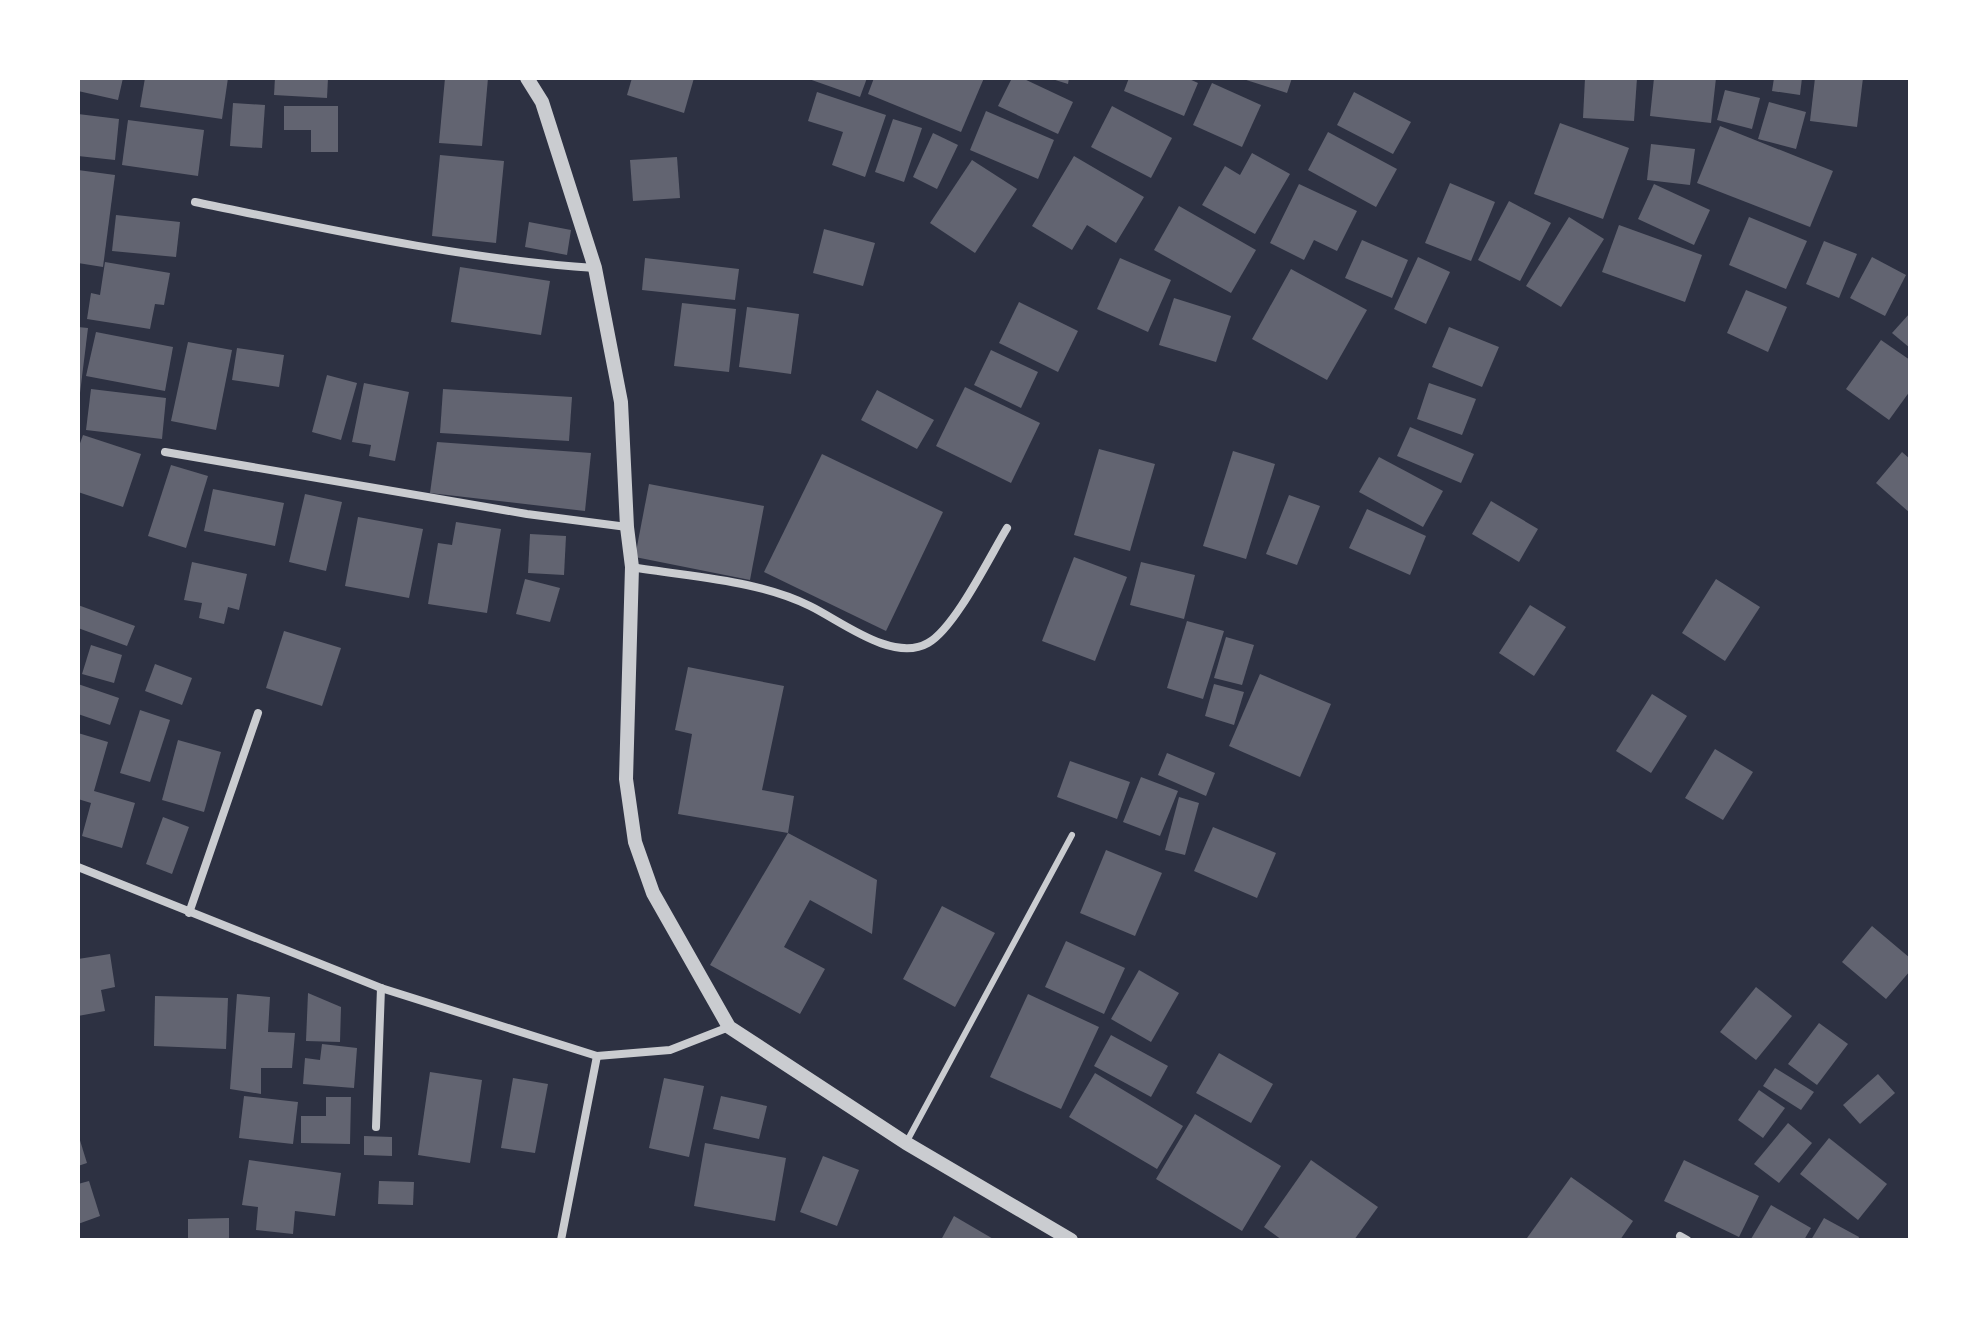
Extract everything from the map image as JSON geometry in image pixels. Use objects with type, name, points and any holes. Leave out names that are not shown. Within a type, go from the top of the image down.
[{"type":"street","points":[[527,78],[542,102],[595,268],[621,402],[632,567],[626,779],[635,842],[653,893],[729,1027],[906,1143],[1071,1240]]},
{"type":"street","points":[[195,202],[324,229],[501,259],[595,268]]},
{"type":"street","points":[[165,452],[527,514],[627,527]]},
{"type":"street","points":[[632,567],[780,592],[858,633],[895,648],[926,645],[945,629],[1007,528]]},
{"type":"street","points":[[189,913],[258,713]]},
{"type":"street","points":[[78,867],[381,988],[597,1056],[670,1050],[729,1027]]},
{"type":"street","points":[[376,1127],[381,988]]},
{"type":"street","points":[[561,1240],[597,1056]]},
{"type":"lane","points":[[906,1143],[1072,835]]},
{"type":"building","points":[[78,78],[123,78],[118,100],[78,91]]},
{"type":"building","points":[[145,78],[228,78],[222,119],[140,107]]},
{"type":"building","points":[[275,78],[328,78],[327,98],[274,95]]},
{"type":"building","points":[[445,78],[488,78],[482,146],[439,143]]},
{"type":"building","points":[[632,78],[694,78],[684,113],[627,95]]},
{"type":"building","points":[[806,78],[867,78],[860,97]]},
{"type":"building","points":[[874,78],[984,78],[961,132],[868,94]]},
{"type":"building","points":[[1012,78],[1022,78],[1073,102],[1058,134],[998,106]]},
{"type":"building","points":[[1049,78],[1069,78],[1068,84]]},
{"type":"building","points":[[1129,78],[1187,78],[1198,83],[1184,116],[1124,91]]},
{"type":"building","points":[[1240,78],[1292,78],[1287,93]]},
{"type":"building","points":[[1585,78],[1637,78],[1634,121],[1583,118]]},
{"type":"building","points":[[1654,78],[1716,78],[1711,123],[1650,116]]},
{"type":"building","points":[[1774,78],[1802,78],[1800,95],[1772,91]]},
{"type":"building","points":[[1815,78],[1863,78],[1857,127],[1810,121]]},
{"type":"building","points":[[1212,83],[1261,105],[1242,147],[1193,125]]},
{"type":"building","points":[[1725,90],[1760,98],[1752,129],[1717,120]]},
{"type":"building","points":[[817,92],[886,115],[865,177],[832,165],[843,132],[808,121]]},
{"type":"building","points":[[1354,92],[1411,122],[1393,154],[1337,125]]},
{"type":"building","points":[[1769,102],[1806,112],[1796,149],[1758,139]]},
{"type":"building","points":[[233,103],[265,105],[262,148],[230,146]]},
{"type":"building","points":[[284,106],[338,106],[338,152],[311,152],[311,130],[284,130]]},
{"type":"building","points":[[1112,106],[1172,138],[1151,178],[1091,147]]},
{"type":"building","points":[[986,111],[1054,140],[1038,179],[970,150]]},
{"type":"building","points":[[78,114],[119,119],[115,160],[78,156]]},
{"type":"building","points":[[893,119],[922,128],[904,182],[875,172]]},
{"type":"building","points":[[128,120],[204,130],[198,176],[122,165]]},
{"type":"building","points":[[1560,123],[1629,148],[1603,219],[1534,194]]},
{"type":"building","points":[[1720,126],[1833,171],[1810,227],[1697,183]]},
{"type":"building","points":[[1328,132],[1397,169],[1376,207],[1308,170]]},
{"type":"building","points":[[933,133],[958,145],[937,189],[913,177]]},
{"type":"building","points":[[1651,144],[1695,149],[1690,185],[1647,180]]},
{"type":"building","points":[[1252,153],[1290,174],[1255,234],[1202,205],[1225,166],[1240,175]]},
{"type":"building","points":[[440,155],[504,161],[496,243],[432,236]]},
{"type":"building","points":[[1074,156],[1144,197],[1116,243],[1087,225],[1072,250],[1032,226]]},
{"type":"building","points":[[677,157],[680,198],[633,201],[630,160]]},
{"type":"building","points":[[972,160],[1017,189],[975,253],[930,223]]},
{"type":"building","points":[[78,170],[115,175],[103,267],[78,263]]},
{"type":"building","points":[[1450,183],[1495,202],[1471,261],[1425,243]]},
{"type":"building","points":[[1299,184],[1357,211],[1337,251],[1314,240],[1304,260],[1270,243]]},
{"type":"building","points":[[1654,184],[1710,210],[1694,245],[1638,219]]},
{"type":"building","points":[[1509,201],[1551,223],[1520,281],[1478,260]]},
{"type":"building","points":[[1179,206],[1256,250],[1231,293],[1154,250]]},
{"type":"building","points":[[116,215],[180,222],[176,257],[112,251]]},
{"type":"building","points":[[1569,217],[1604,239],[1561,307],[1526,286]]},
{"type":"building","points":[[1749,217],[1807,241],[1786,289],[1729,265]]},
{"type":"building","points":[[529,222],[571,230],[567,255],[525,247]]},
{"type":"building","points":[[1619,225],[1702,255],[1685,302],[1602,272]]},
{"type":"building","points":[[824,229],[875,243],[863,286],[813,273]]},
{"type":"building","points":[[1362,240],[1408,260],[1392,298],[1345,278]]},
{"type":"building","points":[[1824,241],[1857,254],[1839,298],[1806,284]]},
{"type":"building","points":[[1418,257],[1450,272],[1426,324],[1394,309]]},
{"type":"building","points":[[1872,257],[1906,275],[1885,316],[1850,298]]},
{"type":"building","points":[[645,258],[739,269],[735,300],[642,290]]},
{"type":"building","points":[[1120,258],[1171,280],[1148,332],[1097,309]]},
{"type":"building","points":[[105,262],[170,273],[164,305],[155,304],[150,329],[87,319],[91,293],[100,295]]},
{"type":"building","points":[[460,267],[550,281],[541,335],[451,322]]},
{"type":"building","points":[[1291,269],[1367,310],[1327,380],[1252,339]]},
{"type":"building","points":[[1746,290],[1787,307],[1768,352],[1727,333]]},
{"type":"building","points":[[1174,298],[1231,316],[1216,362],[1159,345]]},
{"type":"building","points":[[1019,302],[1078,331],[1058,372],[999,343]]},
{"type":"building","points":[[682,303],[736,309],[729,372],[674,366]]},
{"type":"building","points":[[747,307],[799,314],[791,374],[739,367]]},
{"type":"building","points":[[1910,313],[1910,348],[1892,333]]},
{"type":"building","points":[[78,327],[88,328],[80,393],[78,393]]},
{"type":"building","points":[[1449,327],[1499,347],[1482,387],[1432,367]]},
{"type":"building","points":[[96,332],[173,347],[165,391],[86,376]]},
{"type":"building","points":[[1881,340],[1910,360],[1910,391],[1889,420],[1846,389]]},
{"type":"building","points":[[188,342],[232,350],[216,430],[171,421]]},
{"type":"building","points":[[237,348],[284,355],[279,387],[232,380]]},
{"type":"building","points":[[991,350],[1038,372],[1021,408],[974,385]]},
{"type":"building","points":[[327,375],[357,383],[341,440],[312,432]]},
{"type":"building","points":[[364,383],[409,392],[395,461],[369,456],[371,445],[352,442]]},
{"type":"building","points":[[1429,383],[1476,399],[1462,435],[1417,419]]},
{"type":"building","points":[[965,387],[1040,423],[1011,483],[936,446]]},
{"type":"building","points":[[91,389],[166,398],[162,439],[86,430]]},
{"type":"building","points":[[443,389],[572,397],[569,441],[440,433]]},
{"type":"building","points":[[877,390],[934,420],[917,449],[861,420]]},
{"type":"building","points":[[1410,427],[1474,454],[1461,483],[1397,456]]},
{"type":"building","points":[[83,435],[141,454],[123,507],[78,492],[78,449]]},
{"type":"building","points":[[437,442],[591,453],[585,511],[430,493]]},
{"type":"building","points":[[1099,449],[1155,464],[1130,551],[1074,535]]},
{"type":"building","points":[[1233,451],[1275,464],[1246,559],[1203,546]]},
{"type":"building","points":[[1902,452],[1910,459],[1910,513],[1876,483]]},
{"type":"building","points":[[822,454],[943,512],[886,631],[764,572]]},
{"type":"building","points":[[1379,457],[1443,491],[1423,527],[1359,492]]},
{"type":"building","points":[[171,465],[208,476],[186,548],[148,536]]},
{"type":"building","points":[[649,484],[764,506],[750,580],[635,557]]},
{"type":"building","points":[[213,489],[284,503],[275,546],[204,531]]},
{"type":"building","points":[[305,494],[342,502],[326,571],[289,562]]},
{"type":"building","points":[[1289,495],[1320,506],[1297,565],[1266,554]]},
{"type":"building","points":[[1491,501],[1538,529],[1519,562],[1472,534]]},
{"type":"building","points":[[1367,509],[1426,536],[1410,575],[1349,548]]},
{"type":"building","points":[[358,517],[423,529],[409,598],[345,586]]},
{"type":"building","points":[[456,522],[501,529],[487,613],[428,604],[438,543],[452,545]]},
{"type":"building","points":[[530,534],[566,536],[564,575],[528,573]]},
{"type":"building","points":[[1074,557],[1127,577],[1095,661],[1042,641]]},
{"type":"building","points":[[192,562],[247,574],[239,610],[228,607],[224,624],[199,618],[202,603],[184,600]]},
{"type":"building","points":[[1141,562],[1195,575],[1184,619],[1130,605]]},
{"type":"building","points":[[525,579],[560,588],[550,622],[516,614]]},
{"type":"building","points":[[1716,579],[1760,607],[1725,661],[1682,633]]},
{"type":"building","points":[[78,605],[135,626],[127,646],[78,628]]},
{"type":"building","points":[[1530,605],[1566,627],[1534,676],[1499,653]]},
{"type":"building","points":[[1187,621],[1224,631],[1203,699],[1167,688]]},
{"type":"building","points":[[284,631],[341,648],[322,706],[266,688]]},
{"type":"building","points":[[1226,637],[1254,645],[1242,685],[1214,678]]},
{"type":"building","points":[[91,645],[122,655],[114,683],[82,674]]},
{"type":"building","points":[[155,664],[192,678],[182,705],[145,691]]},
{"type":"building","points":[[688,667],[784,686],[762,790],[794,796],[788,833],[678,814],[692,734],[675,730]]},
{"type":"building","points":[[1260,674],[1331,704],[1300,777],[1229,746]]},
{"type":"building","points":[[78,684],[119,698],[110,725],[78,714]]},
{"type":"building","points":[[1214,684],[1244,692],[1234,725],[1205,716]]},
{"type":"building","points":[[1652,694],[1687,716],[1651,773],[1616,751]]},
{"type":"building","points":[[140,710],[170,720],[150,782],[120,773]]},
{"type":"building","points":[[78,733],[108,742],[94,791],[135,803],[122,848],[82,836],[91,803],[78,799]]},
{"type":"building","points":[[178,740],[221,752],[204,812],[162,800]]},
{"type":"building","points":[[1715,749],[1753,772],[1723,820],[1685,798]]},
{"type":"building","points":[[1167,753],[1215,773],[1206,796],[1158,775]]},
{"type":"building","points":[[1070,761],[1130,782],[1117,819],[1057,797]]},
{"type":"building","points":[[1141,777],[1178,791],[1160,836],[1123,822]]},
{"type":"building","points":[[1179,797],[1199,803],[1185,855],[1165,850]]},
{"type":"building","points":[[163,817],[189,827],[172,874],[146,864]]},
{"type":"building","points":[[1213,827],[1276,853],[1257,898],[1194,871]]},
{"type":"building","points":[[788,833],[877,880],[872,934],[810,900],[784,947],[825,969],[800,1014],[710,965]]},
{"type":"building","points":[[1106,850],[1162,873],[1135,936],[1080,913]]},
{"type":"building","points":[[942,906],[995,933],[955,1007],[903,979]]},
{"type":"building","points":[[1872,926],[1910,958],[1910,971],[1886,999],[1842,962]]},
{"type":"building","points":[[1066,941],[1125,968],[1104,1014],[1045,987]]},
{"type":"building","points":[[110,954],[115,987],[101,990],[105,1011],[78,1016],[78,959]]},
{"type":"building","points":[[1139,970],[1179,993],[1151,1042],[1111,1019]]},
{"type":"building","points":[[1756,987],[1792,1016],[1756,1060],[1720,1032]]},
{"type":"building","points":[[308,993],[341,1007],[340,1042],[306,1041]]},
{"type":"building","points":[[237,994],[270,997],[268,1032],[295,1033],[292,1068],[261,1068],[261,1094],[230,1089]]},
{"type":"building","points":[[1028,994],[1099,1027],[1061,1109],[990,1077]]},
{"type":"building","points":[[155,996],[228,998],[226,1049],[154,1046]]},
{"type":"building","points":[[1819,1023],[1848,1044],[1817,1085],[1788,1064]]},
{"type":"building","points":[[1111,1035],[1168,1066],[1151,1097],[1094,1066]]},
{"type":"building","points":[[322,1044],[357,1048],[354,1088],[303,1084],[305,1058],[320,1060]]},
{"type":"building","points":[[1219,1053],[1273,1084],[1251,1123],[1196,1093]]},
{"type":"building","points":[[1775,1068],[1814,1092],[1801,1110],[1763,1086]]},
{"type":"building","points":[[430,1072],[482,1080],[470,1163],[418,1155]]},
{"type":"building","points":[[1095,1073],[1183,1126],[1157,1169],[1069,1117]]},
{"type":"building","points":[[1878,1074],[1895,1093],[1860,1124],[1843,1105]]},
{"type":"building","points":[[513,1078],[548,1084],[535,1153],[501,1148]]},
{"type":"building","points":[[664,1078],[704,1086],[689,1157],[649,1148]]},
{"type":"building","points":[[1759,1090],[1785,1108],[1763,1138],[1738,1120]]},
{"type":"building","points":[[244,1096],[298,1102],[293,1144],[239,1138]]},
{"type":"building","points":[[721,1096],[767,1106],[759,1139],[713,1129]]},
{"type":"building","points":[[326,1097],[351,1097],[350,1144],[301,1143],[301,1116],[326,1116]]},
{"type":"building","points":[[1195,1114],[1281,1166],[1242,1231],[1156,1179]]},
{"type":"building","points":[[1788,1123],[1812,1143],[1779,1183],[1754,1164]]},
{"type":"building","points":[[78,1134],[87,1163],[78,1166]]},
{"type":"building","points":[[364,1136],[392,1137],[392,1156],[364,1155]]},
{"type":"building","points":[[1829,1138],[1887,1184],[1858,1220],[1800,1174]]},
{"type":"building","points":[[705,1143],[786,1158],[775,1221],[694,1206]]},
{"type":"building","points":[[823,1156],[859,1170],[837,1226],[800,1212]]},
{"type":"building","points":[[249,1160],[341,1173],[335,1216],[295,1211],[293,1234],[256,1230],[258,1207],[242,1205]]},
{"type":"building","points":[[1311,1160],[1378,1207],[1354,1240],[1282,1240],[1264,1227]]},
{"type":"building","points":[[1684,1160],[1759,1196],[1739,1237],[1664,1201]]},
{"type":"building","points":[[1571,1177],[1633,1221],[1620,1240],[1527,1238]]},
{"type":"building","points":[[89,1181],[100,1216],[78,1224],[78,1184]]},
{"type":"building","points":[[379,1181],[414,1182],[413,1205],[378,1204]]},
{"type":"building","points":[[1771,1205],[1811,1228],[1804,1240],[1751,1239]]},
{"type":"building","points":[[954,1216],[995,1240],[941,1240]]},
{"type":"building","points":[[229,1218],[229,1240],[188,1240],[188,1219]]},
{"type":"building","points":[[1824,1218],[1859,1237],[1858,1240],[1811,1240]]}]
